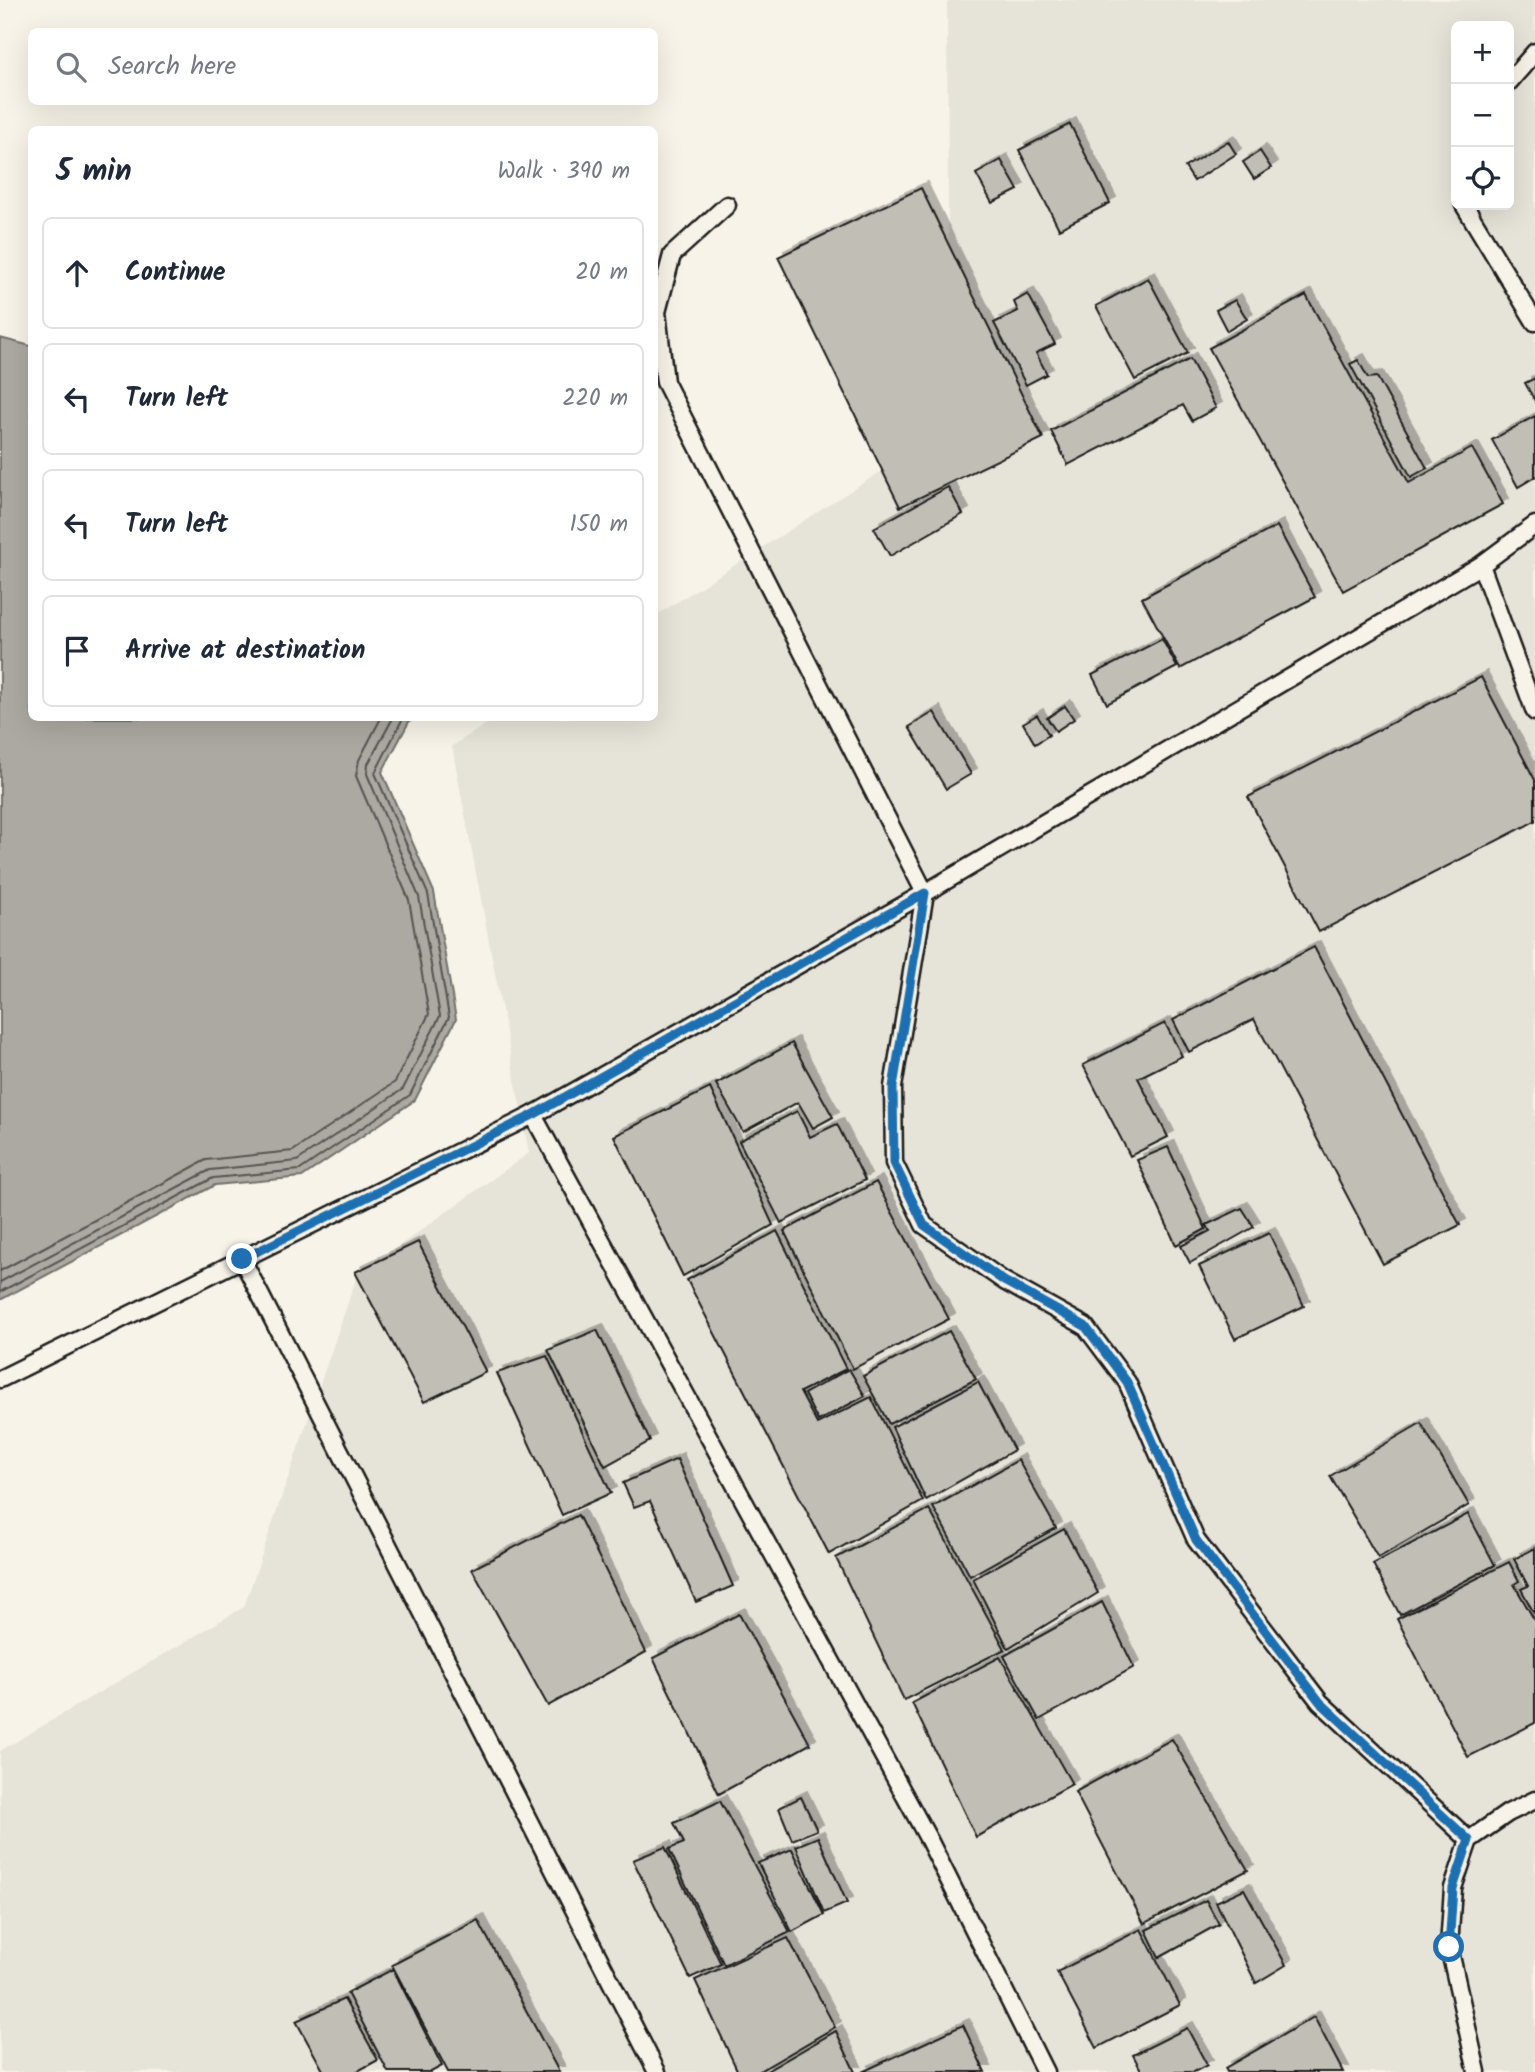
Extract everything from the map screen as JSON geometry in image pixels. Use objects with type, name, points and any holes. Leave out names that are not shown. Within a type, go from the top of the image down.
[{"type":"lane","points":[[1514,76],[1535,52]]},
{"type":"lane","points":[[658,305],[672,255],[727,205]]},
{"type":"lane","points":[[1467,210],[1535,321]]},
{"type":"lane","points":[[658,326],[666,382],[925,893],[893,1087],[894,1163],[924,1225],[1004,1281],[1085,1326],[1127,1382],[1196,1540],[1320,1702],[1469,1840]]},
{"type":"lane","points":[[0,1379],[533,1115],[925,893],[1481,565],[1535,525]]},
{"type":"lane","points":[[1481,565],[1535,712]]},
{"type":"lane","points":[[533,1115],[929,1840],[1045,2072]]},
{"type":"lane","points":[[242,1259],[657,2072]]},
{"type":"lane","points":[[1477,2072],[1449,1947],[1453,1888],[1469,1840],[1508,1813],[1535,1800]]},
{"type":"shaded area","points":[[952,0],[1535,0],[1535,2072],[0,2072],[0,1751],[244,1607],[357,1276],[529,1153],[452,746],[491,721],[658,721],[658,614],[949,428],[947,3]]},
{"type":"water","points":[[0,338],[28,345],[28,721],[409,721],[382,772],[434,892],[456,1019],[415,1100],[302,1177],[215,1185],[0,1300]]},
{"type":"building","points":[[1070,124],[1110,203],[1059,229],[1019,150]]},
{"type":"building","points":[[1228,141],[1236,154],[1194,181],[1185,167]]},
{"type":"building","points":[[1260,151],[1271,168],[1254,179],[1243,162]]},
{"type":"building","points":[[1001,160],[1018,190],[992,203],[976,174]]},
{"type":"building","points":[[921,188],[1043,438],[900,507],[778,257]]},
{"type":"building","points":[[1148,278],[1188,353],[1135,380],[1096,306]]},
{"type":"building","points":[[1028,294],[1055,344],[1036,353],[1047,374],[1026,385],[994,323],[1018,311],[1014,302]]},
{"type":"building","points":[[1306,295],[1409,483],[1472,448],[1503,504],[1343,591],[1209,348]]},
{"type":"building","points":[[1235,300],[1247,319],[1227,331],[1216,310]]},
{"type":"building","points":[[1190,359],[1216,408],[1192,421],[1183,405],[1068,465],[1051,431]]},
{"type":"building","points":[[1358,360],[1368,378],[1377,377],[1427,468],[1411,477],[1350,364]]},
{"type":"building","points":[[1535,378],[1535,401],[1525,383]]},
{"type":"building","points":[[1535,416],[1535,477],[1518,487],[1492,440]]},
{"type":"building","points":[[948,487],[963,514],[890,556],[874,528]]},
{"type":"building","points":[[1277,526],[1315,597],[1180,669],[1142,598]]},
{"type":"building","points":[[1162,639],[1177,667],[1107,704],[1092,675]]},
{"type":"building","points":[[1481,677],[1535,780],[1535,821],[1319,932],[1248,797]]},
{"type":"building","points":[[1065,706],[1074,719],[1056,731],[1047,718]]},
{"type":"building","points":[[934,712],[971,774],[946,789],[909,727]]},
{"type":"building","points":[[1037,715],[1049,735],[1035,744],[1023,723]]},
{"type":"building","points":[[1314,947],[1460,1225],[1383,1264],[1254,1019],[1189,1052],[1173,1020]]},
{"type":"building","points":[[1165,1023],[1182,1056],[1138,1078],[1168,1137],[1130,1156],[1083,1065]]},
{"type":"building","points":[[792,1043],[833,1117],[813,1128],[798,1102],[743,1132],[716,1084]]},
{"type":"building","points":[[710,1088],[773,1225],[683,1276],[614,1136]]},
{"type":"building","points":[[797,1111],[810,1137],[837,1124],[865,1180],[781,1223],[739,1141]]},
{"type":"building","points":[[1168,1147],[1206,1229],[1176,1245],[1137,1160]]},
{"type":"building","points":[[876,1182],[949,1319],[853,1369],[784,1231]]},
{"type":"building","points":[[1242,1208],[1254,1227],[1190,1263],[1181,1246],[1210,1231],[1206,1225]]},
{"type":"building","points":[[777,1231],[846,1369],[800,1392],[817,1424],[871,1397],[923,1501],[829,1554],[687,1280]]},
{"type":"building","points":[[1269,1233],[1304,1306],[1235,1339],[1199,1266]]},
{"type":"building","points":[[418,1242],[486,1372],[424,1402],[355,1272]]},
{"type":"building","points":[[597,1330],[650,1441],[605,1466],[548,1350]]},
{"type":"building","points":[[949,1331],[976,1379],[889,1424],[863,1376]]},
{"type":"building","points":[[547,1356],[611,1493],[562,1515],[497,1373]]},
{"type":"building","points":[[849,1369],[865,1396],[818,1421],[804,1394]]},
{"type":"building","points":[[978,1382],[1014,1450],[926,1500],[892,1427]]},
{"type":"building","points":[[1421,1423],[1469,1505],[1378,1558],[1330,1476]]},
{"type":"building","points":[[677,1459],[733,1586],[696,1602],[650,1501],[634,1507],[623,1483]]},
{"type":"building","points":[[1018,1460],[1056,1528],[970,1576],[933,1507]]},
{"type":"building","points":[[929,1509],[1005,1649],[904,1700],[836,1558]]},
{"type":"building","points":[[1468,1514],[1495,1565],[1400,1615],[1373,1564]]},
{"type":"building","points":[[578,1515],[646,1652],[548,1706],[472,1569]]},
{"type":"building","points":[[1064,1529],[1098,1593],[1008,1648],[973,1579]]},
{"type":"building","points":[[1535,1548],[1534,1613],[1521,1589],[1528,1586],[1514,1559]]},
{"type":"building","points":[[1509,1562],[1519,1581],[1514,1584],[1535,1621],[1535,1723],[1468,1757],[1397,1619]]},
{"type":"building","points":[[1102,1602],[1134,1667],[1039,1720],[1004,1656]]},
{"type":"building","points":[[739,1614],[810,1744],[719,1794],[653,1658]]},
{"type":"building","points":[[1000,1657],[1072,1784],[976,1837],[912,1703]]},
{"type":"building","points":[[1172,1739],[1248,1870],[1144,1924],[1075,1792]]},
{"type":"building","points":[[801,1797],[817,1830],[792,1840],[779,1808]]},
{"type":"building","points":[[720,1801],[790,1932],[724,1965],[669,1849],[684,1843],[674,1823]]},
{"type":"building","points":[[818,1837],[847,1903],[824,1913],[796,1846]]},
{"type":"building","points":[[665,1847],[721,1964],[690,1978],[633,1860]]},
{"type":"building","points":[[792,1849],[824,1915],[792,1932],[758,1863]]},
{"type":"building","points":[[1244,1889],[1286,1965],[1256,1983],[1216,1902]]},
{"type":"building","points":[[1206,1900],[1219,1924],[1159,1957],[1146,1930]]},
{"type":"building","points":[[478,1920],[559,2072],[448,2072],[392,1965]]},
{"type":"building","points":[[1141,1929],[1180,2005],[1097,2048],[1057,1972]]},
{"type":"building","points":[[788,1938],[835,2027],[758,2072],[738,2072],[695,1980]]},
{"type":"building","points":[[393,1969],[442,2066],[431,2072],[388,2072],[347,1993]]},
{"type":"building","points":[[344,1999],[378,2060],[356,2072],[324,2072],[296,2021]]},
{"type":"building","points":[[1314,2017],[1343,2072],[1227,2072],[1225,2068]]},
{"type":"building","points":[[963,2025],[985,2072],[862,2072]]},
{"type":"building","points":[[1187,2028],[1207,2065],[1194,2072],[1142,2072],[1133,2055]]},
{"type":"building","points":[[836,2031],[855,2072],[765,2072]]},
{"type":"route","points":[[242,1259],[533,1115],[925,893],[893,1087],[894,1163],[924,1225],[1004,1281],[1085,1326],[1127,1382],[1196,1540],[1320,1702],[1469,1840],[1453,1888],[1449,1947]]}]
